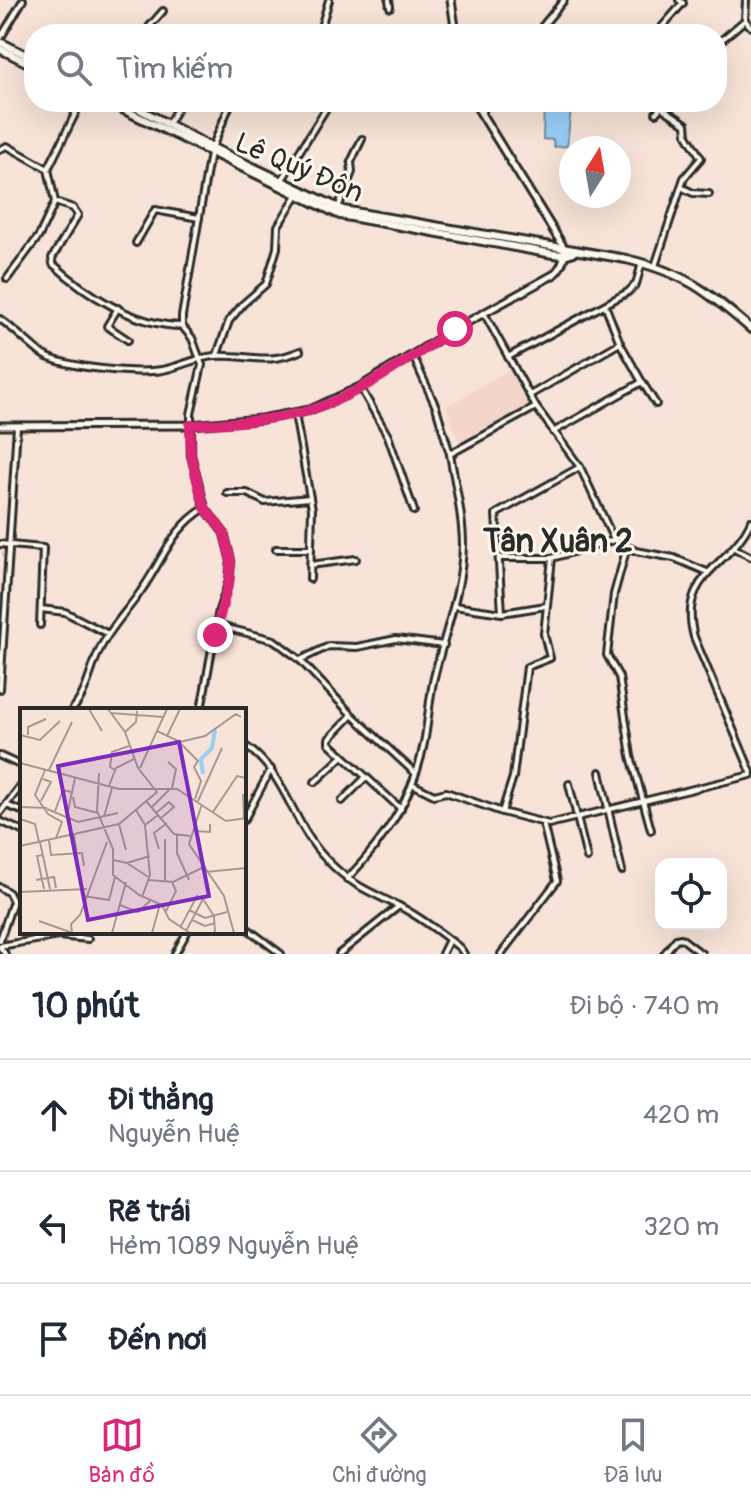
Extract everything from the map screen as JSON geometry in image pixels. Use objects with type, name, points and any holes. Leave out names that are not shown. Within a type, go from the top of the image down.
[{"type":"main road","points":[[0,41],[24,54]]},
{"type":"main road","points":[[0,49],[24,61]]},
{"type":"main road","name":"Lê Quý Đôn","points":[[130,112],[338,208],[412,226]]},
{"type":"main road","name":"Lê Quý Đôn","points":[[145,112],[297,195],[340,215],[564,252],[578,251],[655,266],[699,287],[751,329]]},
{"type":"street","points":[[0,41],[23,0]]},
{"type":"street","points":[[322,24],[329,0]]},
{"type":"street","points":[[389,0],[390,7]]},
{"type":"street","points":[[451,0],[455,24]]},
{"type":"street","points":[[544,24],[564,0]]},
{"type":"street","points":[[665,24],[683,3],[679,0]]},
{"type":"street","points":[[746,0],[745,20],[751,27]]},
{"type":"street","points":[[152,24],[163,11]]},
{"type":"street","points":[[727,35],[745,20]]},
{"type":"street","points":[[7,279],[39,236],[55,202],[48,169],[76,112]]},
{"type":"street","points":[[168,124],[175,112]]},
{"type":"street","points":[[182,326],[184,296],[212,150],[227,112]]},
{"type":"street","points":[[282,180],[324,112]]},
{"type":"street","points":[[0,426],[190,425],[295,414],[324,405],[360,387],[553,275],[559,270],[564,252],[479,112]]},
{"type":"street","points":[[481,116],[483,112]]},
{"type":"street","points":[[655,266],[684,178],[699,162],[700,154],[687,135],[686,124],[672,112]]},
{"type":"street","points":[[338,208],[352,172],[351,162],[362,139]]},
{"type":"street","points":[[0,149],[7,146],[48,169]]},
{"type":"street","points":[[681,187],[693,193],[709,194]]},
{"type":"street","points":[[217,356],[229,321],[266,284],[277,248],[278,226],[297,195]]},
{"type":"street","points":[[55,202],[75,209],[78,215],[52,258],[53,264],[88,291],[118,308],[145,319],[182,326],[192,338],[201,359],[202,373],[190,425],[191,455],[205,508],[224,533],[231,561],[201,708]]},
{"type":"street","points":[[136,243],[155,210],[199,218]]},
{"type":"street","points":[[508,357],[628,292],[636,284],[642,263]]},
{"type":"street","points":[[605,305],[620,343],[656,404]]},
{"type":"street","points":[[118,308],[107,326],[128,340]]},
{"type":"street","points":[[484,313],[536,407],[580,467],[614,540],[627,547],[681,560],[707,572]]},
{"type":"street","points":[[0,319],[46,356],[110,372],[158,371],[217,356],[264,360],[300,351]]},
{"type":"street","points":[[530,395],[620,343]]},
{"type":"street","points":[[347,879],[374,849],[401,809],[416,774],[425,741],[434,680],[454,606],[463,543],[450,454],[436,407],[413,356]]},
{"type":"street","points":[[553,432],[642,382]]},
{"type":"street","points":[[360,387],[388,436],[414,511]]},
{"type":"street","points":[[450,454],[536,407]]},
{"type":"street","points":[[295,414],[310,498],[310,579]]},
{"type":"street","points":[[0,689],[17,426]]},
{"type":"street","points":[[502,613],[497,513],[580,467]]},
{"type":"street","points":[[227,493],[247,493],[265,502],[310,498]]},
{"type":"street","points":[[73,708],[85,690],[108,634],[146,585],[179,528],[205,508]]},
{"type":"street","points":[[412,784],[434,795],[446,792],[502,812],[551,824],[751,774],[692,628],[693,599],[707,572],[735,548],[751,521]]},
{"type":"street","points":[[499,558],[552,558],[614,540]]},
{"type":"street","points":[[0,544],[43,548],[40,625]]},
{"type":"street","points":[[627,547],[614,594],[607,655],[619,677],[631,756],[651,830]]},
{"type":"street","points":[[735,548],[751,557]]},
{"type":"street","points":[[276,549],[311,549]]},
{"type":"street","points":[[502,812],[513,777],[527,667],[550,657],[545,640],[552,558]]},
{"type":"street","points":[[310,565],[356,559]]},
{"type":"street","points":[[454,606],[502,613],[546,606]]},
{"type":"street","points":[[41,609],[65,612],[108,634]]},
{"type":"street","points":[[216,625],[274,640],[300,660],[352,715],[416,774]]},
{"type":"street","points":[[300,660],[329,646],[357,647],[396,639],[444,645]]},
{"type":"street","points":[[352,715],[328,740],[401,809]]},
{"type":"street","points":[[246,746],[271,769],[310,840],[347,879],[422,919],[464,954]]},
{"type":"street","points":[[0,756],[20,765]]},
{"type":"street","points":[[315,782],[343,756]]},
{"type":"street","points":[[246,816],[271,769]]},
{"type":"street","points":[[600,772],[622,871]]},
{"type":"street","points":[[342,801],[366,777]]},
{"type":"street","points":[[569,784],[587,858]]},
{"type":"street","points":[[0,813],[20,787]]},
{"type":"street","points":[[6,805],[20,810]]},
{"type":"street","points":[[0,821],[20,830]]},
{"type":"street","points":[[501,954],[557,881],[543,823]]},
{"type":"street","points":[[0,887],[9,893],[13,901],[0,940]]},
{"type":"street","points":[[339,954],[399,906]]},
{"type":"street","points":[[246,928],[281,954]]},
{"type":"street","points":[[175,954],[186,934]]},
{"type":"street","points":[[5,954],[0,946],[51,937],[88,939]]},
{"type":"street","points":[[664,954],[676,939],[681,938],[702,954]]},
{"type":"street","points":[[442,954],[449,940]]},
{"type":"shaded area","points":[[512,368],[533,407],[461,446],[446,407]]},
{"type":"water","points":[[544,112],[571,112],[568,136],[559,136],[559,147],[554,147],[553,140],[543,139]]},
{"type":"district","name":"Tân Xuân 2","points":[[558,542]]},
{"type":"route","points":[[215,635],[231,561],[224,533],[205,508],[201,495],[190,449],[190,425],[239,422],[310,410],[360,387],[455,329]]}]
